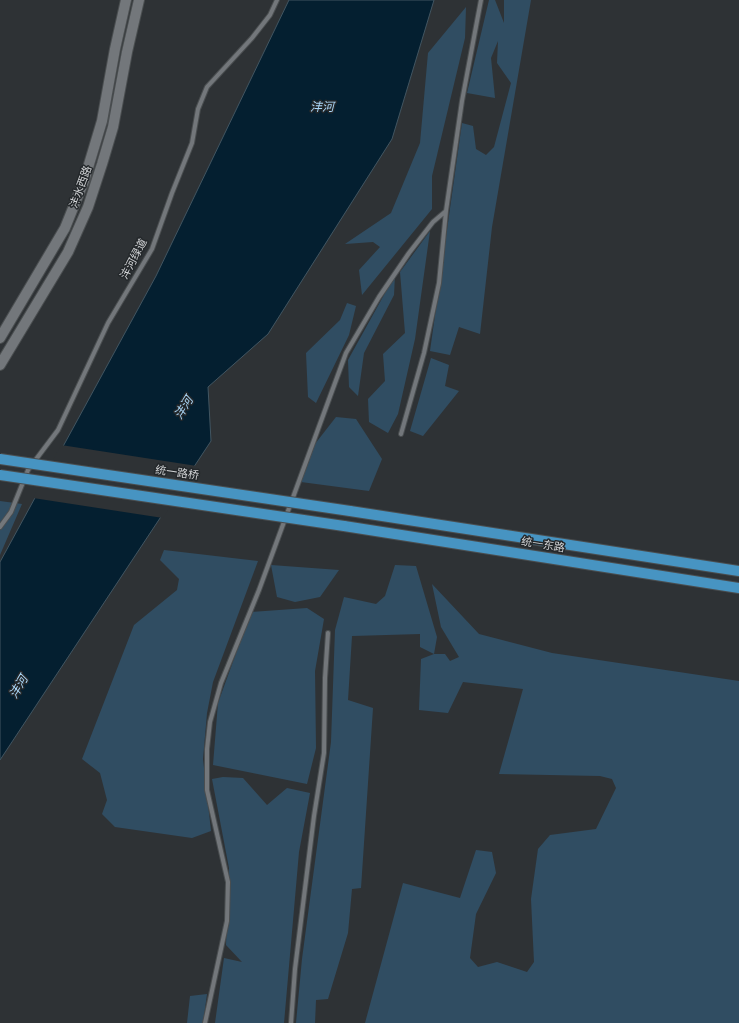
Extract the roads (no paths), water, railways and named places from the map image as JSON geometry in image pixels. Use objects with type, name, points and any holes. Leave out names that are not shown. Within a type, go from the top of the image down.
[{"type":"main road","name":"统一路桥","points":[[0,459],[350,511]]},
{"type":"main road","name":"统一东路","points":[[0,475],[344,526],[739,588]]},
{"type":"main road","name":"统一东路","points":[[350,511],[739,571]]},
{"type":"street","name":"沣水西路","points":[[0,338],[65,228],[84,181],[102,121],[115,49],[126,0]]},
{"type":"street","name":"沣水西路","points":[[0,365],[68,252],[88,207],[113,126],[127,52],[139,0]]},
{"type":"lane","name":"沣河绿道","points":[[0,526],[11,512],[28,470],[58,430],[108,323],[152,249],[192,143],[198,109],[207,87],[252,38],[270,14],[277,0]]},
{"type":"lane","points":[[401,434],[424,353],[439,283],[446,211],[462,101],[481,0]]},
{"type":"lane","points":[[205,1023],[227,921],[228,882],[206,790],[207,749],[210,722],[221,682],[259,590],[346,353],[379,297],[433,222],[446,211]]},
{"type":"lane","points":[[291,1023],[295,969],[314,816],[324,753],[325,678],[328,633]]},
{"type":"water","name":"沣河","points":[[289,0],[434,0],[392,139],[268,334],[208,387],[211,441],[0,760],[0,562],[156,276]]}]
